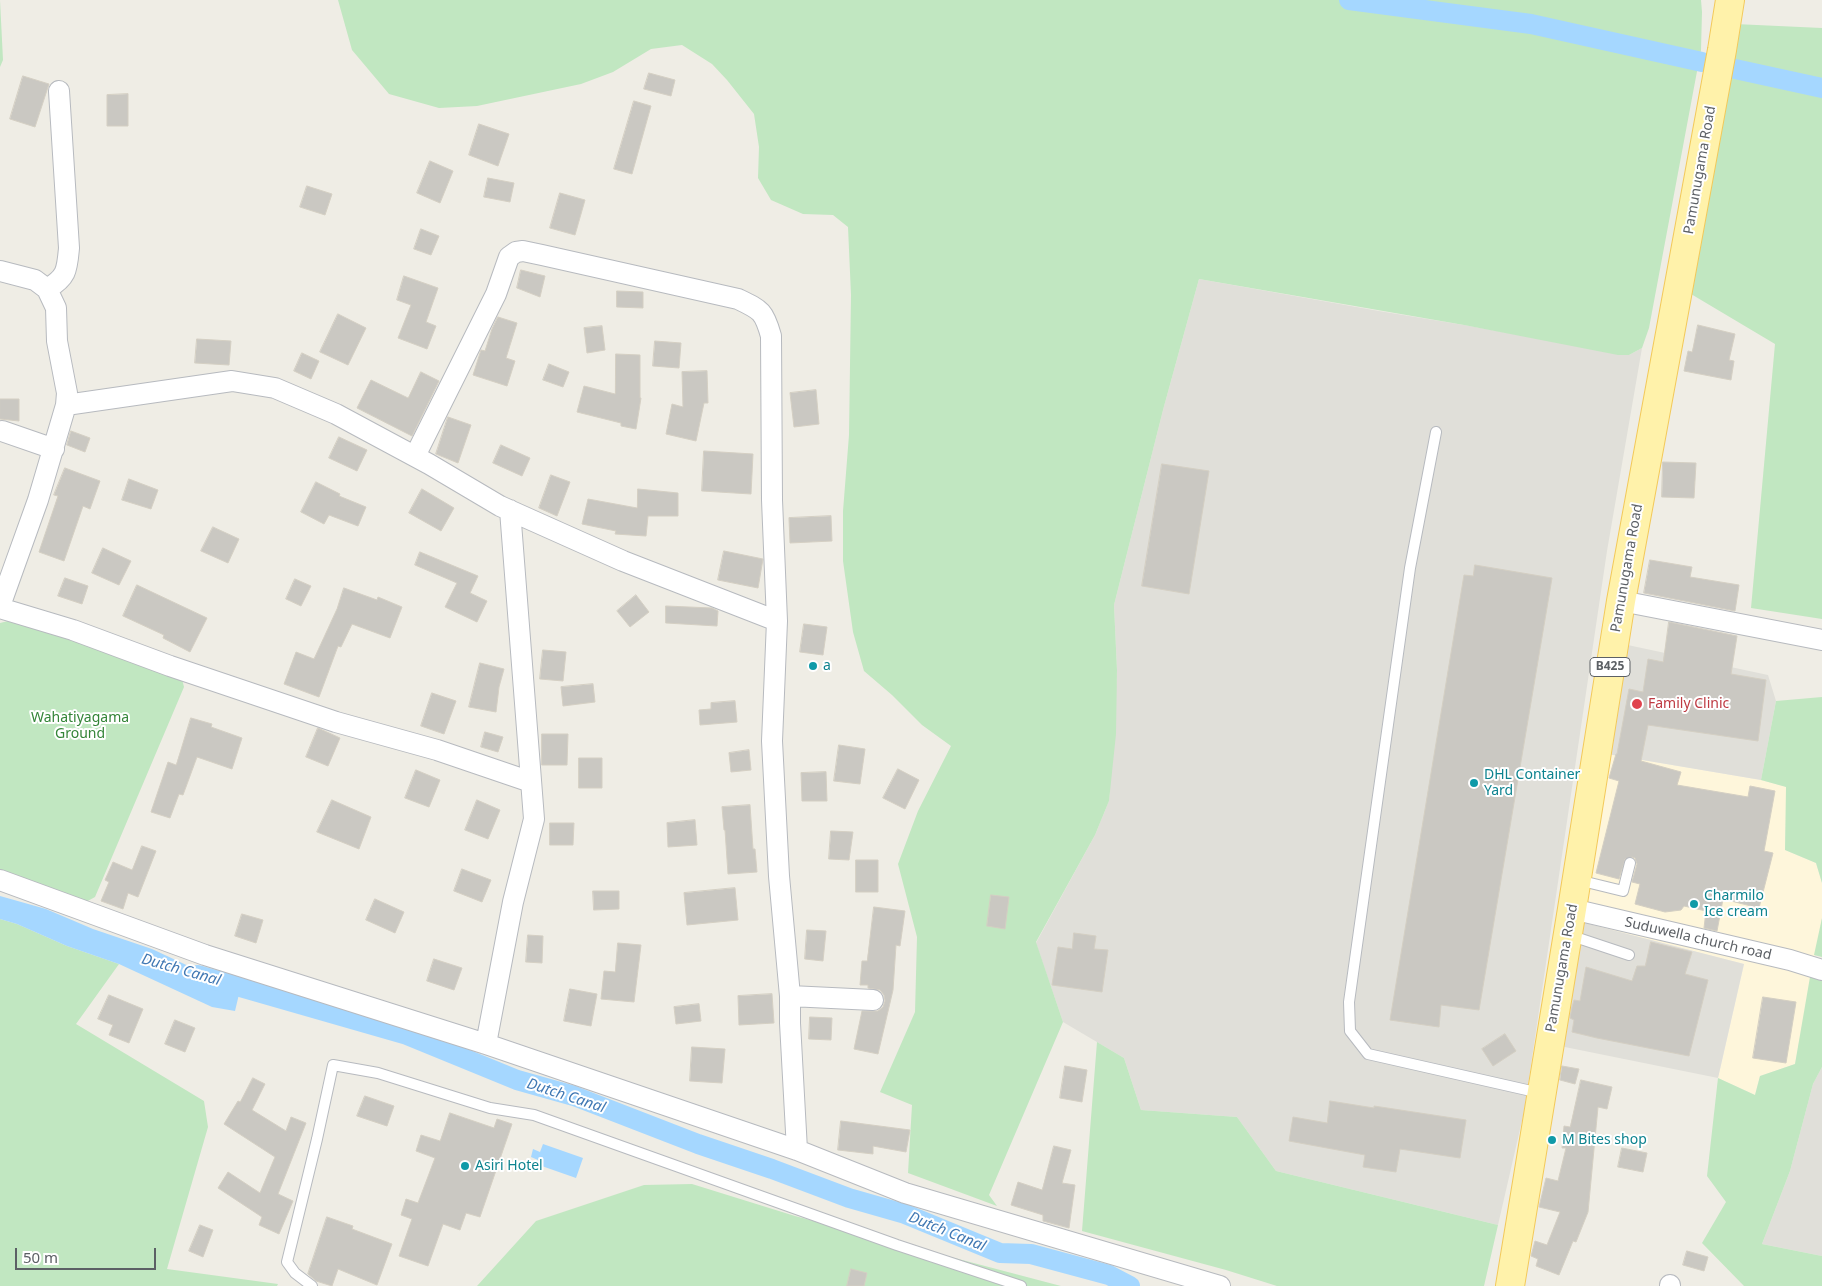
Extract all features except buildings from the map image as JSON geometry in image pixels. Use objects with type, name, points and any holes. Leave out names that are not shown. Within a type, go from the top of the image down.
[{"type":"main road","name":"Pamunugama Road","points":[[1510,1286],[1621,601],[1730,0]]},
{"type":"street","points":[[47,289],[60,281],[68,266],[69,248],[59,91]]},
{"type":"street","points":[[415,456],[496,294],[509,258],[516,252],[523,251],[542,255],[738,299],[758,308],[766,318],[771,336],[772,500],[777,621],[772,740],[779,876],[790,996],[797,1150]]},
{"type":"street","points":[[0,271],[35,280],[47,289],[56,308],[57,341],[66,393],[66,405],[54,449],[38,500],[0,605],[170,666],[336,722],[437,750],[532,782]]},
{"type":"street","points":[[66,405],[232,381],[275,388],[336,414],[510,510],[623,561],[777,621]]},
{"type":"street","points":[[2,431],[54,449]]},
{"type":"street","points":[[486,1044],[513,902],[534,819],[510,510]]},
{"type":"street","points":[[1621,601],[1822,640]]},
{"type":"street","points":[[0,880],[205,955],[486,1044],[797,1150],[906,1193],[1220,1286]]},
{"type":"street","name":"Suduwella church road","points":[[1570,922],[1790,960],[1822,970]]},
{"type":"street","points":[[790,996],[873,1000]]},
{"type":"lane","points":[[1436,432],[1410,568],[1349,1002],[1350,1031],[1368,1054],[1541,1093]]},
{"type":"lane","points":[[1577,879],[1623,891],[1630,863]]},
{"type":"lane","points":[[1570,922],[1629,955]]},
{"type":"lane","points":[[312,1286],[295,1274],[287,1262],[333,1065],[378,1073],[490,1108],[534,1115],[897,1245],[1021,1286]]},
{"type":"shaded area","points":[[1199,279],[1629,355],[1642,348],[1607,551],[1524,1112],[1498,1225],[1276,1171],[1237,1117],[1141,1110],[1124,1058],[1063,1022],[1036,943],[1095,835],[1109,801],[1117,670],[1114,605],[1163,410]]},
{"type":"shaded area","points":[[1623,644],[1768,675],[1776,701],[1761,780],[1607,754]]},
{"type":"shaded area","points":[[1607,754],[1761,780],[1787,787],[1785,850],[1816,863],[1822,883],[1822,918],[1795,1064],[1760,1076],[1755,1095],[1718,1078],[1744,964],[1581,922]]},
{"type":"shaded area","points":[[1581,922],[1744,964],[1718,1078],[1550,1044]]},
{"type":"shaded area","points":[[1822,1067],[1822,1256],[1762,1244],[1790,1171],[1813,1084]]},
{"type":"green space","points":[[0,0],[3,60],[0,67]]},
{"type":"green space","points":[[338,0],[1701,0],[1701,50],[1649,328],[1642,348],[1629,355],[1618,355],[1464,325],[1199,279],[1163,410],[1114,605],[1117,670],[1116,734],[1109,801],[1095,835],[1036,942],[1063,1022],[989,1195],[997,1206],[908,1173],[912,1105],[880,1092],[915,1012],[917,937],[898,864],[918,811],[951,746],[922,725],[892,695],[864,671],[853,632],[843,561],[843,511],[849,435],[851,295],[848,227],[833,215],[803,214],[771,200],[758,178],[759,147],[754,114],[712,64],[682,45],[651,49],[613,72],[581,84],[477,106],[439,108],[389,94],[352,50]]},
{"type":"green space","points":[[1735,24],[1822,28],[1822,619],[1751,608],[1775,344],[1691,294]]},
{"type":"green space","name":"Wahatiyagama Ground","points":[[12,620],[47,630],[182,679],[184,687],[95,897],[84,903],[0,871],[0,623]]},
{"type":"green space","points":[[1822,697],[1822,883],[1816,863],[1785,850],[1786,787],[1761,780],[1776,701]]},
{"type":"green space","points":[[1822,918],[1822,957],[1814,955]]},
{"type":"green space","points":[[0,919],[17,924],[67,946],[119,964],[76,1024],[204,1101],[208,1127],[167,1269],[278,1284],[277,1286],[0,1286]]},
{"type":"green space","points":[[1810,977],[1822,981],[1822,1067],[1813,1084],[1790,1171],[1762,1244],[1822,1256],[1822,1286],[1744,1286],[1702,1243],[1726,1202],[1707,1176],[1718,1078],[1755,1095],[1760,1076],[1795,1064]]},
{"type":"green space","points":[[1097,1042],[1124,1058],[1141,1110],[1237,1117],[1276,1171],[1498,1225],[1484,1286],[1277,1286],[1226,1270],[1082,1231]]},
{"type":"green space","points":[[692,1184],[795,1216],[1061,1286],[477,1286],[536,1221],[644,1185]]},
{"type":"water","points":[[0,896],[46,909],[93,929],[152,949],[240,990],[235,1011],[212,1007],[119,964],[67,946],[17,924],[0,919]]},
{"type":"water","points":[[543,1144],[583,1158],[576,1178],[536,1164],[538,1160],[531,1157],[533,1149],[540,1152]]},
{"type":"waterway","points":[[1349,0],[1531,24],[1702,62]]},
{"type":"waterway","points":[[1735,69],[1822,88]]},
{"type":"waterway","name":"Dutch Canal","points":[[198,975],[407,1035],[517,1080],[574,1096],[698,1144],[849,1198],[905,1214],[1000,1253],[1031,1254],[1109,1275],[1130,1286]]},
{"type":"place","name":"a","points":[[813,666]]},
{"type":"place","name":"Family Clinic","points":[[1637,704]]},
{"type":"place","name":"DHL Container Yard","points":[[1474,783]]},
{"type":"place","name":"Charmilo Ice cream","points":[[1694,904]]},
{"type":"place","name":"M Bites shop","points":[[1552,1140]]},
{"type":"place","name":"Asiri Hotel","points":[[465,1166]]}]
